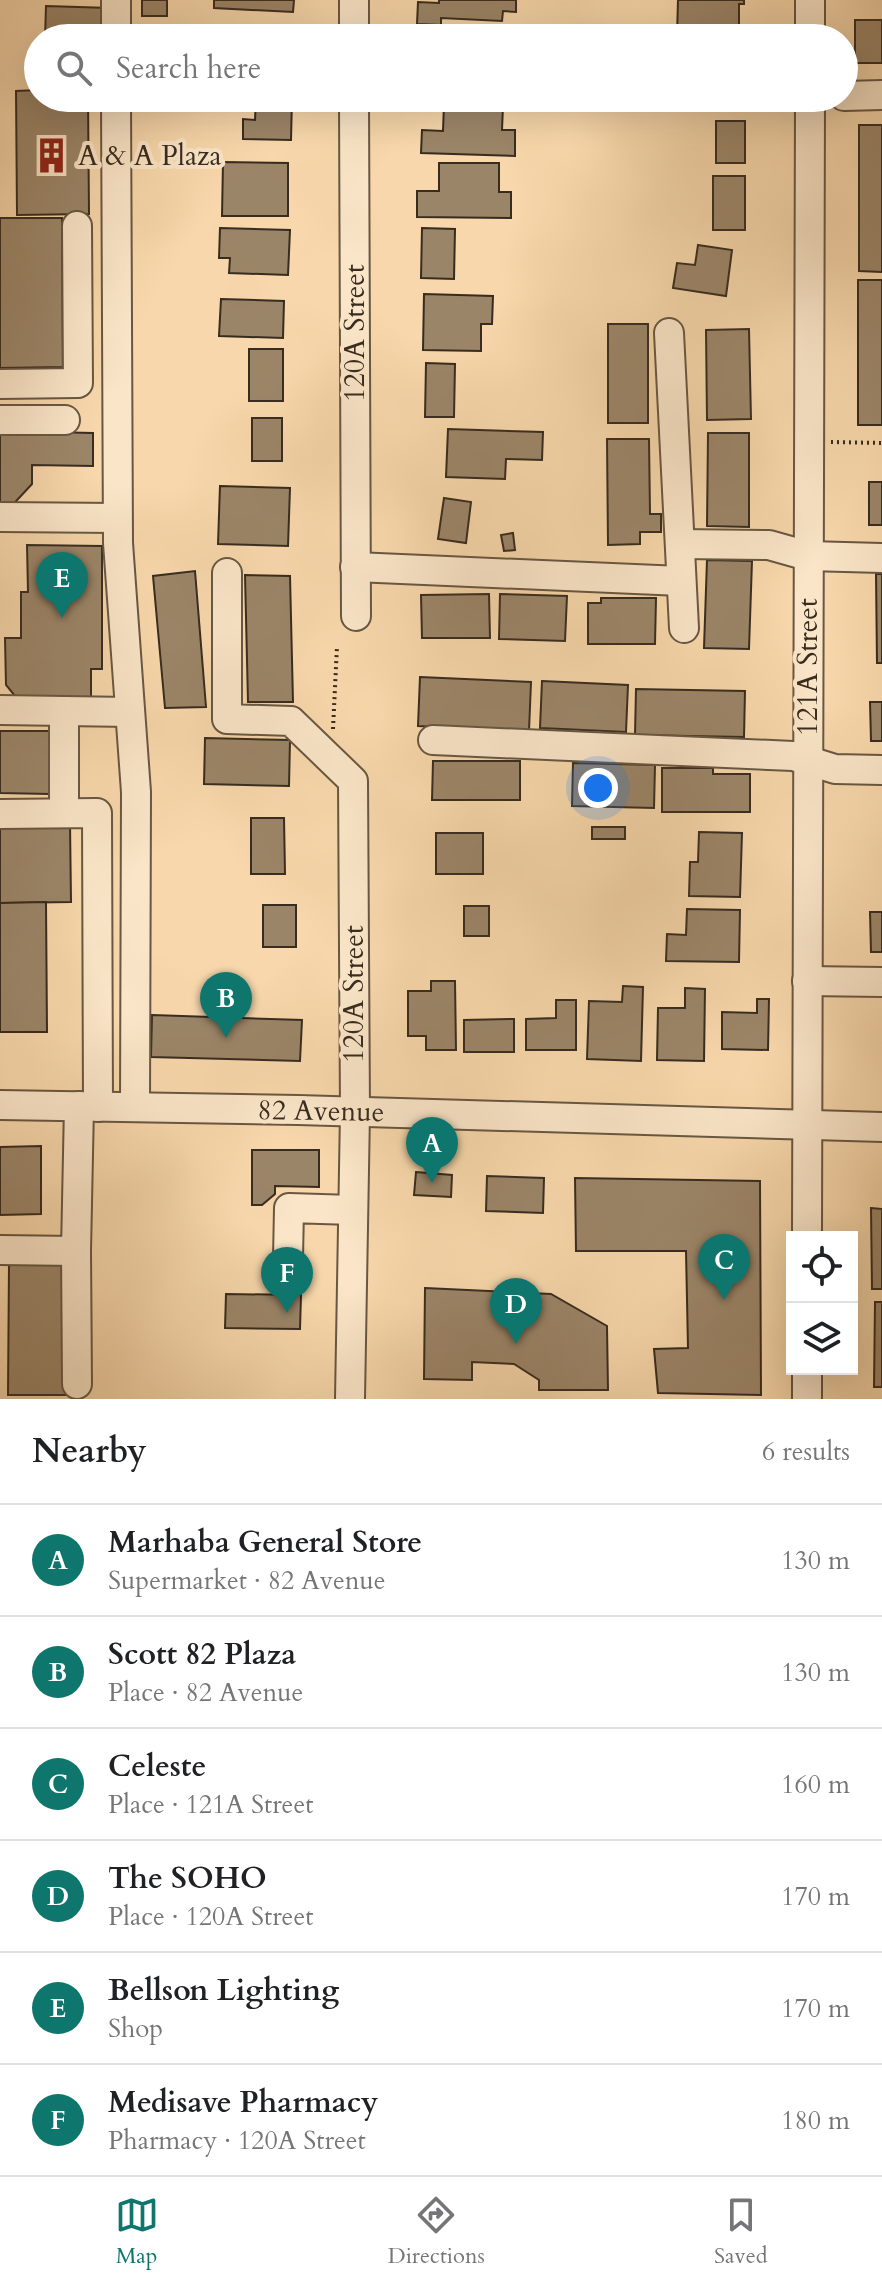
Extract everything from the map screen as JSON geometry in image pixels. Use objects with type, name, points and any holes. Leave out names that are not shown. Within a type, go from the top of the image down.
[{"type":"street","points":[[116,0],[116,24]]},
{"type":"street","points":[[354,0],[354,24]]},
{"type":"street","points":[[810,0],[810,24]]},
{"type":"street","points":[[858,96],[882,95]]},
{"type":"street","points":[[116,112],[117,518],[136,792],[135,1107]]},
{"type":"street","name":"120A Street","points":[[354,112],[356,616]]},
{"type":"street","name":"121A Street","points":[[807,1231],[810,112]]},
{"type":"street","points":[[77,226],[78,383]]},
{"type":"street","points":[[669,333],[684,628]]},
{"type":"street","points":[[0,384],[117,383]]},
{"type":"street","points":[[0,420],[65,420]]},
{"type":"street","points":[[0,517],[117,518]]},
{"type":"street","points":[[680,544],[769,545],[808,556],[882,558]]},
{"type":"street","points":[[355,567],[681,581]]},
{"type":"street","name":"120A Street","points":[[227,573],[227,719],[291,721],[353,781],[355,1112],[350,1399]]},
{"type":"street","points":[[0,710],[130,712]]},
{"type":"street","points":[[64,711],[64,798]]},
{"type":"street","points":[[433,740],[793,756],[835,769],[882,770]]},
{"type":"street","points":[[0,814],[97,813],[89,1106],[76,1251],[77,1384]]},
{"type":"street","points":[[807,981],[882,982]]},
{"type":"street","name":"82 Avenue","points":[[0,1105],[882,1127]]},
{"type":"street","points":[[288,1258],[289,1208],[353,1210]]},
{"type":"street","points":[[0,1250],[76,1251]]},
{"type":"street","points":[[807,1375],[807,1399]]},
{"type":"path","points":[[829,442],[882,443]]},
{"type":"path","points":[[333,743],[337,646]]},
{"type":"building","points":[[142,0],[167,0],[167,16],[142,16]]},
{"type":"building","points":[[214,0],[294,0],[293,12],[214,8]]},
{"type":"building","points":[[439,0],[516,0],[516,12],[503,11],[502,21],[441,18],[441,24],[417,24],[418,2],[439,3]]},
{"type":"building","points":[[678,0],[744,0],[744,4],[739,4],[739,24],[677,24]]},
{"type":"building","points":[[46,6],[110,8],[109,24],[45,24]]},
{"type":"building","points":[[855,20],[882,20],[882,63],[858,63],[858,24]]},
{"type":"building","name":"A & A Plaza","points":[[16,91],[24,91],[24,112],[88,112],[89,214],[17,215]]},
{"type":"building","points":[[255,112],[292,112],[291,140],[243,139],[243,119],[255,120]]},
{"type":"building","points":[[444,112],[503,112],[502,130],[515,130],[515,156],[421,153],[422,130],[443,131]]},
{"type":"building","points":[[716,121],[745,121],[745,163],[716,163]]},
{"type":"building","points":[[859,125],[882,125],[882,272],[859,271]]},
{"type":"building","points":[[223,162],[288,163],[288,216],[222,216]]},
{"type":"building","points":[[439,163],[499,163],[499,192],[511,192],[511,218],[417,217],[417,191],[439,191]]},
{"type":"building","points":[[713,176],[745,176],[745,230],[713,230]]},
{"type":"building","points":[[0,218],[62,218],[63,367],[0,368]]},
{"type":"building","points":[[220,228],[290,230],[288,275],[229,273],[230,258],[219,258]]},
{"type":"building","points":[[422,228],[455,229],[454,279],[421,278]]},
{"type":"building","points":[[698,245],[732,250],[726,296],[673,288],[677,263],[695,265]]},
{"type":"building","points":[[858,280],[882,280],[882,425],[858,425]]},
{"type":"building","points":[[424,294],[493,296],[492,324],[481,324],[481,351],[423,350]]},
{"type":"building","points":[[221,299],[284,301],[283,338],[219,336]]},
{"type":"building","points":[[608,324],[648,324],[648,423],[608,423]]},
{"type":"building","points":[[749,329],[751,419],[707,420],[706,330]]},
{"type":"building","points":[[249,349],[283,349],[283,401],[249,401]]},
{"type":"building","points":[[426,363],[455,364],[454,417],[425,417]]},
{"type":"building","points":[[252,418],[282,418],[282,461],[252,461]]},
{"type":"building","points":[[448,429],[543,432],[542,460],[506,459],[505,479],[446,477]]},
{"type":"building","points":[[3,431],[93,433],[93,466],[32,465],[32,484],[5,513],[0,509],[0,435]]},
{"type":"building","points":[[708,433],[749,433],[749,527],[707,526]]},
{"type":"building","points":[[607,439],[649,439],[650,514],[661,514],[661,532],[640,532],[640,544],[608,545]]},
{"type":"building","points":[[869,482],[882,482],[882,525],[869,525]]},
{"type":"building","points":[[220,486],[290,488],[288,546],[218,544]]},
{"type":"building","points":[[444,498],[471,502],[466,543],[438,539]]},
{"type":"building","points":[[513,533],[515,550],[504,551],[501,535]]},
{"type":"building","points":[[27,545],[102,546],[102,669],[91,669],[91,701],[19,701],[6,685],[5,638],[21,638],[21,592],[28,592]]},
{"type":"building","points":[[707,560],[752,561],[749,649],[704,648]]},
{"type":"building","points":[[195,571],[206,707],[165,708],[153,576]]},
{"type":"building","points":[[876,574],[882,574],[882,663],[877,663]]},
{"type":"building","points":[[245,575],[290,576],[293,702],[248,702]]},
{"type":"building","points":[[489,594],[490,638],[422,638],[421,595]]},
{"type":"building","points":[[500,594],[567,596],[565,641],[499,639]]},
{"type":"building","points":[[601,598],[656,598],[655,644],[588,644],[588,603],[601,603]]},
{"type":"building","points":[[420,677],[531,682],[529,731],[418,726]]},
{"type":"building","points":[[542,681],[628,685],[626,732],[540,728]]},
{"type":"building","points":[[636,689],[745,691],[744,737],[635,735]]},
{"type":"building","points":[[870,702],[882,702],[882,741],[871,741]]},
{"type":"building","points":[[0,731],[49,731],[49,794],[0,793]]},
{"type":"building","points":[[205,738],[290,740],[289,786],[204,784]]},
{"type":"building","points":[[433,761],[520,761],[520,800],[432,800]]},
{"type":"building","points":[[573,763],[655,765],[654,808],[572,806]]},
{"type":"building","points":[[662,768],[713,768],[713,774],[750,774],[750,812],[662,812]]},
{"type":"building","points":[[251,818],[284,818],[285,874],[251,874]]},
{"type":"building","points":[[0,823],[70,823],[71,902],[0,903]]},
{"type":"building","points":[[592,827],[625,827],[625,839],[592,839]]},
{"type":"building","points":[[699,832],[742,833],[740,897],[689,896],[690,862],[698,862]]},
{"type":"building","points":[[436,833],[483,833],[483,874],[436,874]]},
{"type":"building","points":[[46,902],[47,1032],[0,1032],[0,903]]},
{"type":"building","points":[[263,905],[296,905],[296,947],[263,947]]},
{"type":"building","points":[[464,906],[489,906],[489,936],[464,936]]},
{"type":"building","points":[[687,909],[740,910],[739,962],[666,961],[667,934],[686,935]]},
{"type":"building","points":[[870,912],[882,912],[882,952],[871,952]]},
{"type":"building","points":[[431,981],[455,981],[456,1050],[426,1050],[426,1036],[408,1036],[408,991],[431,991]]},
{"type":"building","points":[[623,986],[643,987],[641,1061],[587,1059],[589,1001],[622,1002]]},
{"type":"building","points":[[685,988],[705,989],[704,1061],[657,1060],[658,1008],[685,1008]]},
{"type":"building","points":[[757,999],[769,999],[768,1050],[722,1049],[722,1012],[757,1013]]},
{"type":"building","points":[[556,1000],[576,1000],[576,1050],[526,1050],[526,1019],[556,1018]]},
{"type":"building","points":[[152,1015],[302,1020],[300,1061],[151,1057]]},
{"type":"building","points":[[514,1019],[514,1052],[464,1052],[464,1020]]},
{"type":"building","points":[[41,1146],[41,1214],[0,1215],[0,1147]]},
{"type":"building","points":[[252,1150],[319,1150],[319,1187],[275,1186],[275,1194],[262,1205],[252,1205]]},
{"type":"building","points":[[416,1172],[452,1175],[451,1197],[414,1195]]},
{"type":"building","points":[[487,1176],[544,1178],[543,1213],[486,1211]]},
{"type":"building","points":[[575,1178],[760,1181],[761,1395],[658,1393],[654,1349],[688,1348],[686,1251],[576,1251]]},
{"type":"building","points":[[871,1208],[882,1209],[882,1289],[872,1289]]},
{"type":"building","points":[[9,1264],[66,1264],[66,1395],[8,1395]]},
{"type":"building","points":[[425,1288],[551,1294],[607,1326],[608,1390],[539,1390],[539,1380],[514,1364],[472,1362],[472,1380],[424,1379]]},
{"type":"building","points":[[226,1294],[301,1295],[300,1329],[225,1328]]},
{"type":"building","points":[[875,1302],[882,1302],[882,1387],[874,1387]]},
{"type":"place","name":"A & A Plaza","points":[[52,156]]},
{"type":"place","name":"Bellson Lighting","points":[[62,618]]},
{"type":"place","name":"Scott 82 Plaza","points":[[226,1038]]},
{"type":"place","name":"Marhaba General Store","points":[[432,1183]]},
{"type":"place","name":"Celeste","points":[[724,1300]]},
{"type":"place","name":"Medisave Pharmacy","points":[[287,1313]]},
{"type":"place","name":"The SOHO","points":[[516,1344]]}]
